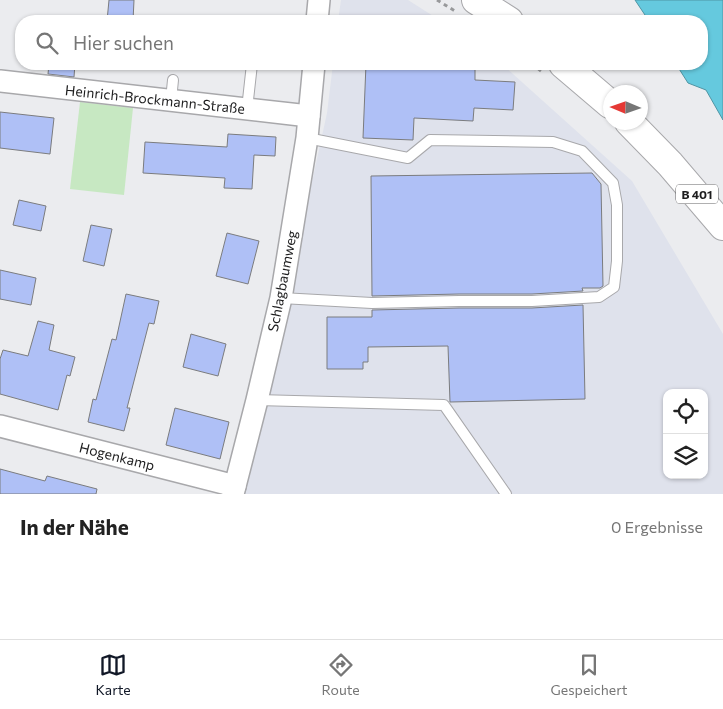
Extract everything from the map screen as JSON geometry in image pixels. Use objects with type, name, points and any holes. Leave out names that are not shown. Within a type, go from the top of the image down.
[{"type":"main road","points":[[476,0],[500,15]]},
{"type":"main road","points":[[570,70],[603,98]]},
{"type":"main road","name":"B 401","points":[[637,130],[670,164],[723,226]]},
{"type":"street","points":[[318,15],[319,0]]},
{"type":"street","name":"Schlagbaumweg","points":[[234,490],[281,298],[307,138],[313,70]]},
{"type":"street","name":"Heinrich-Brockmann-Straße","points":[[0,81],[172,90],[246,109],[309,116]]},
{"type":"street","name":"Hogenkamp","points":[[0,426],[234,490]]},
{"type":"lane","points":[[246,109],[251,70]]},
{"type":"lane","points":[[281,298],[372,303],[532,302],[599,297],[614,287],[617,261],[617,205],[613,183],[582,151],[553,142],[430,140],[408,158],[307,138]]},
{"type":"lane","points":[[257,400],[444,405],[506,494]]},
{"type":"shaded area","points":[[341,0],[408,0],[432,15],[339,15]]},
{"type":"shaded area","points":[[332,70],[509,70],[632,181],[723,334],[723,494],[244,494],[327,113]]},
{"type":"green space","points":[[80,102],[133,108],[124,195],[70,189]]},
{"type":"water","points":[[635,0],[723,0],[723,120],[706,90],[688,83],[680,70],[708,70],[708,15],[645,15]]},
{"type":"building","points":[[109,0],[134,0],[133,15],[108,15]]},
{"type":"building","points":[[48,70],[75,70],[74,77],[48,74]]},
{"type":"building","points":[[366,70],[475,70],[475,80],[515,82],[513,110],[474,108],[473,121],[414,118],[413,140],[363,138]]},
{"type":"building","points":[[0,112],[54,118],[50,154],[0,148]]},
{"type":"building","points":[[228,134],[276,137],[275,156],[254,155],[252,189],[224,188],[225,178],[143,173],[145,142],[227,147]]},
{"type":"building","points":[[592,173],[601,184],[603,286],[600,288],[582,288],[583,291],[532,294],[372,296],[371,176]]},
{"type":"building","points":[[19,200],[46,206],[41,231],[13,225]]},
{"type":"building","points":[[91,225],[112,229],[104,266],[83,261]]},
{"type":"building","points":[[227,233],[259,241],[248,284],[216,276]]},
{"type":"building","points":[[0,270],[36,278],[31,305],[0,299]]},
{"type":"building","points":[[126,294],[159,301],[154,324],[149,323],[127,408],[130,408],[124,431],[88,422],[93,399],[96,400],[112,339],[116,340]]},
{"type":"building","points":[[583,305],[585,399],[450,402],[448,346],[368,347],[368,362],[363,362],[363,369],[327,369],[327,317],[372,317],[372,310],[532,308]]},
{"type":"building","points":[[38,321],[54,325],[49,350],[75,357],[70,376],[67,375],[58,410],[0,394],[0,359],[3,350],[28,356]]},
{"type":"building","points":[[191,334],[226,344],[218,376],[183,367]]},
{"type":"building","points":[[175,408],[229,422],[220,459],[166,445]]},
{"type":"building","points":[[0,469],[45,481],[47,476],[97,489],[96,494],[0,494]]}]
